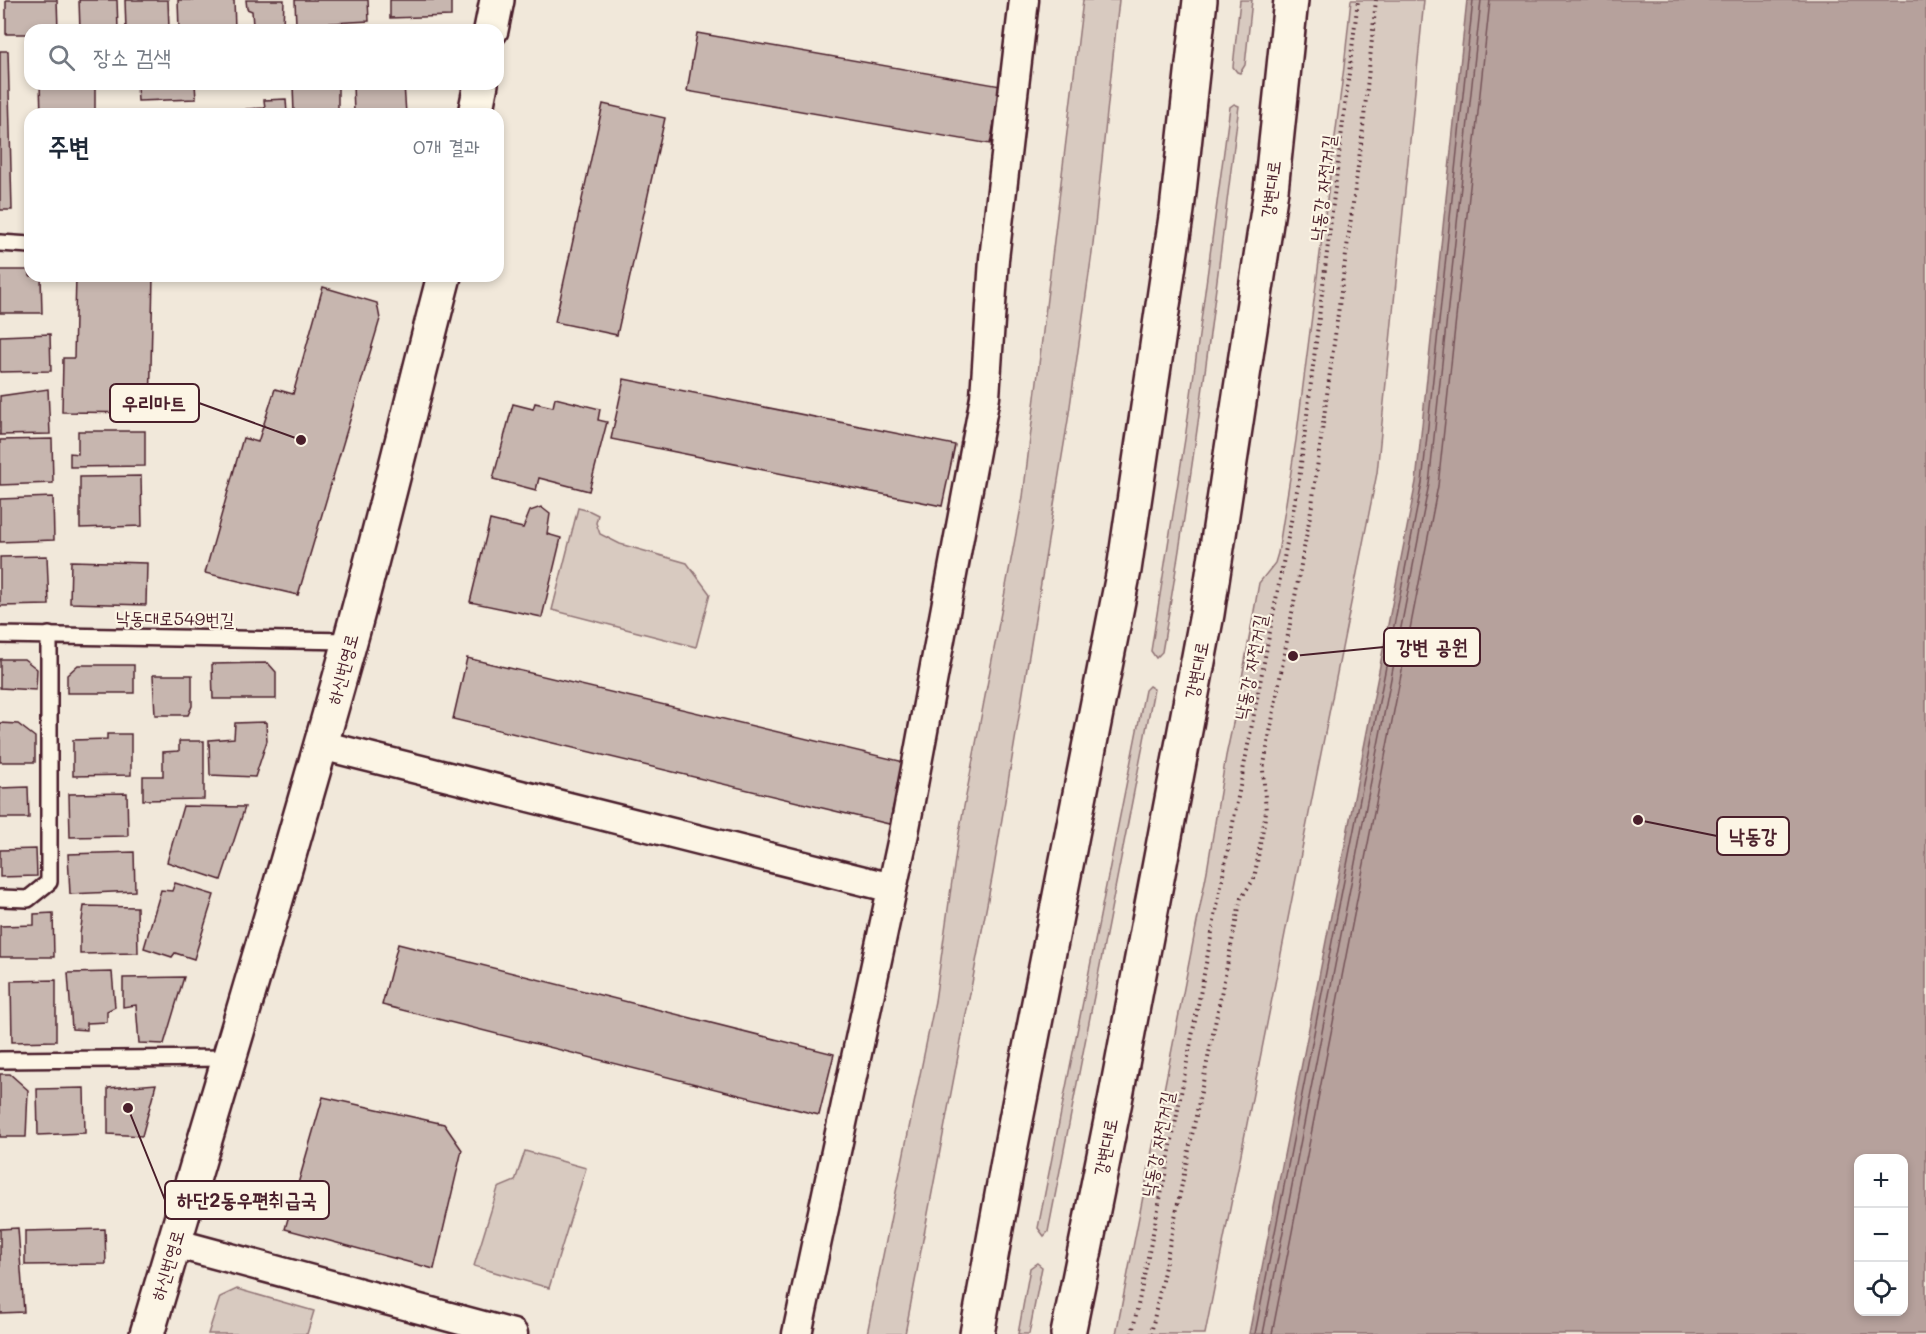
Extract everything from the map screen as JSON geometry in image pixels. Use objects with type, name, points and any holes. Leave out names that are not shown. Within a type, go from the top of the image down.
[{"type":"main road","points":[[492,24],[497,0]]},
{"type":"main road","points":[[977,1334],[1011,1145],[1124,570],[1177,210],[1200,0]]},
{"type":"main road","name":"강변대로","points":[[1068,1334],[1115,1101],[1207,614],[1270,190],[1291,0]]},
{"type":"main road","points":[[476,108],[480,90]]},
{"type":"main road","name":"하신번영로","points":[[147,1334],[321,745],[442,282]]},
{"type":"street","points":[[797,1334],[892,888],[985,397],[994,259],[1024,0]]},
{"type":"street","points":[[321,745],[892,888]]},
{"type":"street","points":[[174,1243],[513,1334]]},
{"type":"lane","points":[[0,243],[24,245]]},
{"type":"lane","name":"낙동대로549번길","points":[[0,635],[350,641]]},
{"type":"lane","points":[[0,898],[28,899],[49,882],[49,635]]},
{"type":"lane","points":[[0,1060],[230,1058]]},
{"type":"path","name":"낙동강 자전거길","points":[[1132,1334],[1168,1161],[1299,480],[1358,0]]},
{"type":"path","points":[[1151,1334],[1240,898],[1254,879],[1266,812],[1263,770],[1313,494],[1362,137],[1376,0]]},
{"type":"shaded area","points":[[1083,0],[1119,0],[1092,253],[1068,420],[993,873],[905,1334],[867,1334],[935,1001],[958,838],[1023,497]]},
{"type":"shaded area","points":[[1240,0],[1252,0],[1245,65],[1240,73],[1233,67]]},
{"type":"shaded area","points":[[1351,0],[1424,0],[1377,473],[1205,1334],[1116,1334],[1207,871],[1259,583],[1275,563],[1278,553],[1296,440]]},
{"type":"shaded area","points":[[1234,104],[1239,106],[1194,448],[1162,652],[1156,658],[1151,651],[1185,439],[1230,107]]},
{"type":"shaded area","points":[[578,508],[598,515],[596,523],[600,534],[620,544],[687,563],[710,594],[696,647],[552,610]]},
{"type":"shaded area","points":[[1149,686],[1154,689],[1048,1232],[1044,1236],[1038,1228],[1145,690]]},
{"type":"shaded area","points":[[525,1151],[586,1168],[549,1288],[474,1266],[498,1188],[515,1181]]},
{"type":"shaded area","points":[[1037,1263],[1042,1267],[1029,1334],[1018,1334],[1030,1268]]},
{"type":"shaded area","points":[[237,1289],[314,1311],[307,1334],[208,1334],[220,1297]]},
{"type":"water","points":[[1467,0],[1926,0],[1926,1334],[1249,1334],[1416,482]]},
{"type":"building","points":[[6,0],[57,0],[58,24],[24,24],[24,34],[6,34]]},
{"type":"building","points":[[79,0],[117,0],[118,24],[80,24]]},
{"type":"building","points":[[125,0],[168,0],[169,24],[126,24]]},
{"type":"building","points":[[178,0],[234,0],[235,24],[179,24]]},
{"type":"building","points":[[246,0],[284,0],[283,24],[253,24],[252,11],[247,9]]},
{"type":"building","points":[[295,0],[368,0],[369,21],[296,24]]},
{"type":"building","points":[[390,0],[453,0],[451,16],[390,18]]},
{"type":"building","points":[[697,33],[1001,86],[990,144],[687,91]]},
{"type":"building","points":[[0,51],[8,51],[12,210],[0,210]]},
{"type":"building","points":[[40,90],[95,90],[95,108],[41,108]]},
{"type":"building","points":[[137,90],[195,90],[196,99],[138,101]]},
{"type":"building","points":[[293,90],[338,90],[338,108],[294,108]]},
{"type":"building","points":[[353,90],[404,90],[406,108],[354,108]]},
{"type":"building","points":[[286,99],[287,108],[265,108],[264,100]]},
{"type":"building","points":[[603,104],[665,118],[617,335],[555,322]]},
{"type":"building","points":[[0,270],[24,270],[24,282],[41,282],[42,313],[0,313]]},
{"type":"building","points":[[76,282],[153,282],[150,413],[62,412],[63,358],[74,358]]},
{"type":"building","points":[[323,287],[377,303],[380,319],[298,595],[205,573],[243,438],[258,442],[275,389],[293,394]]},
{"type":"building","points":[[50,334],[51,371],[0,372],[0,336]]},
{"type":"building","points":[[624,379],[955,445],[942,506],[611,439]]},
{"type":"building","points":[[48,389],[50,434],[0,435],[0,396]]},
{"type":"building","points":[[555,398],[600,409],[598,420],[607,422],[589,491],[539,478],[536,490],[493,479],[513,404],[533,409],[535,403],[553,407]]},
{"type":"building","points":[[78,431],[145,431],[145,466],[70,467],[70,453],[78,454]]},
{"type":"building","points":[[52,439],[53,483],[0,485],[0,440]]},
{"type":"building","points":[[141,476],[142,526],[80,528],[80,477]]},
{"type":"building","points":[[53,497],[54,540],[0,542],[0,499]]},
{"type":"building","points":[[541,507],[550,514],[547,534],[561,538],[542,617],[470,602],[490,520],[523,528],[530,511]]},
{"type":"building","points":[[47,556],[49,605],[0,606],[0,557]]},
{"type":"building","points":[[71,561],[147,563],[146,605],[70,603]]},
{"type":"building","points":[[467,658],[904,762],[889,824],[453,719]]},
{"type":"building","points":[[0,659],[24,659],[37,669],[36,690],[0,688]]},
{"type":"building","points":[[268,663],[276,672],[276,699],[213,699],[212,664]]},
{"type":"building","points":[[78,665],[134,665],[134,693],[67,693],[67,675]]},
{"type":"building","points":[[153,675],[192,675],[192,706],[188,715],[155,715]]},
{"type":"building","points":[[266,722],[267,741],[255,777],[210,775],[209,740],[234,738],[235,723]]},
{"type":"building","points":[[0,723],[18,724],[35,737],[35,762],[0,762]]},
{"type":"building","points":[[107,734],[131,734],[131,775],[73,776],[73,740],[107,739]]},
{"type":"building","points":[[179,741],[204,741],[204,799],[143,800],[143,776],[163,776],[163,752],[179,751]]},
{"type":"building","points":[[28,787],[29,818],[0,818],[0,788]]},
{"type":"building","points":[[127,793],[128,836],[70,837],[69,794]]},
{"type":"building","points":[[183,806],[245,807],[221,880],[167,862]]},
{"type":"building","points":[[36,849],[37,876],[0,877],[0,850]]},
{"type":"building","points":[[134,852],[135,891],[70,894],[68,854]]},
{"type":"building","points":[[175,883],[214,895],[194,959],[175,953],[172,957],[144,948],[161,890],[172,891]]},
{"type":"building","points":[[84,906],[137,907],[138,953],[80,954]]},
{"type":"building","points":[[53,913],[54,957],[0,957],[0,926],[34,925],[34,914]]},
{"type":"building","points":[[398,944],[834,1054],[819,1115],[382,1005]]},
{"type":"building","points":[[112,972],[115,1007],[107,1011],[107,1022],[87,1023],[87,1030],[72,1029],[68,973]]},
{"type":"building","points":[[184,977],[164,1044],[139,1043],[136,1005],[123,1007],[123,978]]},
{"type":"building","points":[[56,980],[56,1041],[12,1042],[11,981]]},
{"type":"building","points":[[0,1074],[10,1074],[28,1090],[26,1137],[0,1137]]},
{"type":"building","points":[[156,1084],[142,1136],[108,1134],[108,1088]]},
{"type":"building","points":[[84,1088],[85,1133],[38,1135],[37,1089]]},
{"type":"building","points":[[323,1097],[444,1124],[462,1150],[434,1269],[285,1229]]},
{"type":"building","points":[[18,1228],[24,1312],[0,1313],[0,1229]]},
{"type":"building","points":[[105,1229],[106,1264],[25,1265],[25,1231]]},
{"type":"place","name":"우리마트","points":[[301,440]]},
{"type":"place","name":"강변 공원","points":[[1293,656]]},
{"type":"place","name":"낙동강","points":[[1638,820]]},
{"type":"place","name":"하단2동우편취급국","points":[[128,1108]]}]
